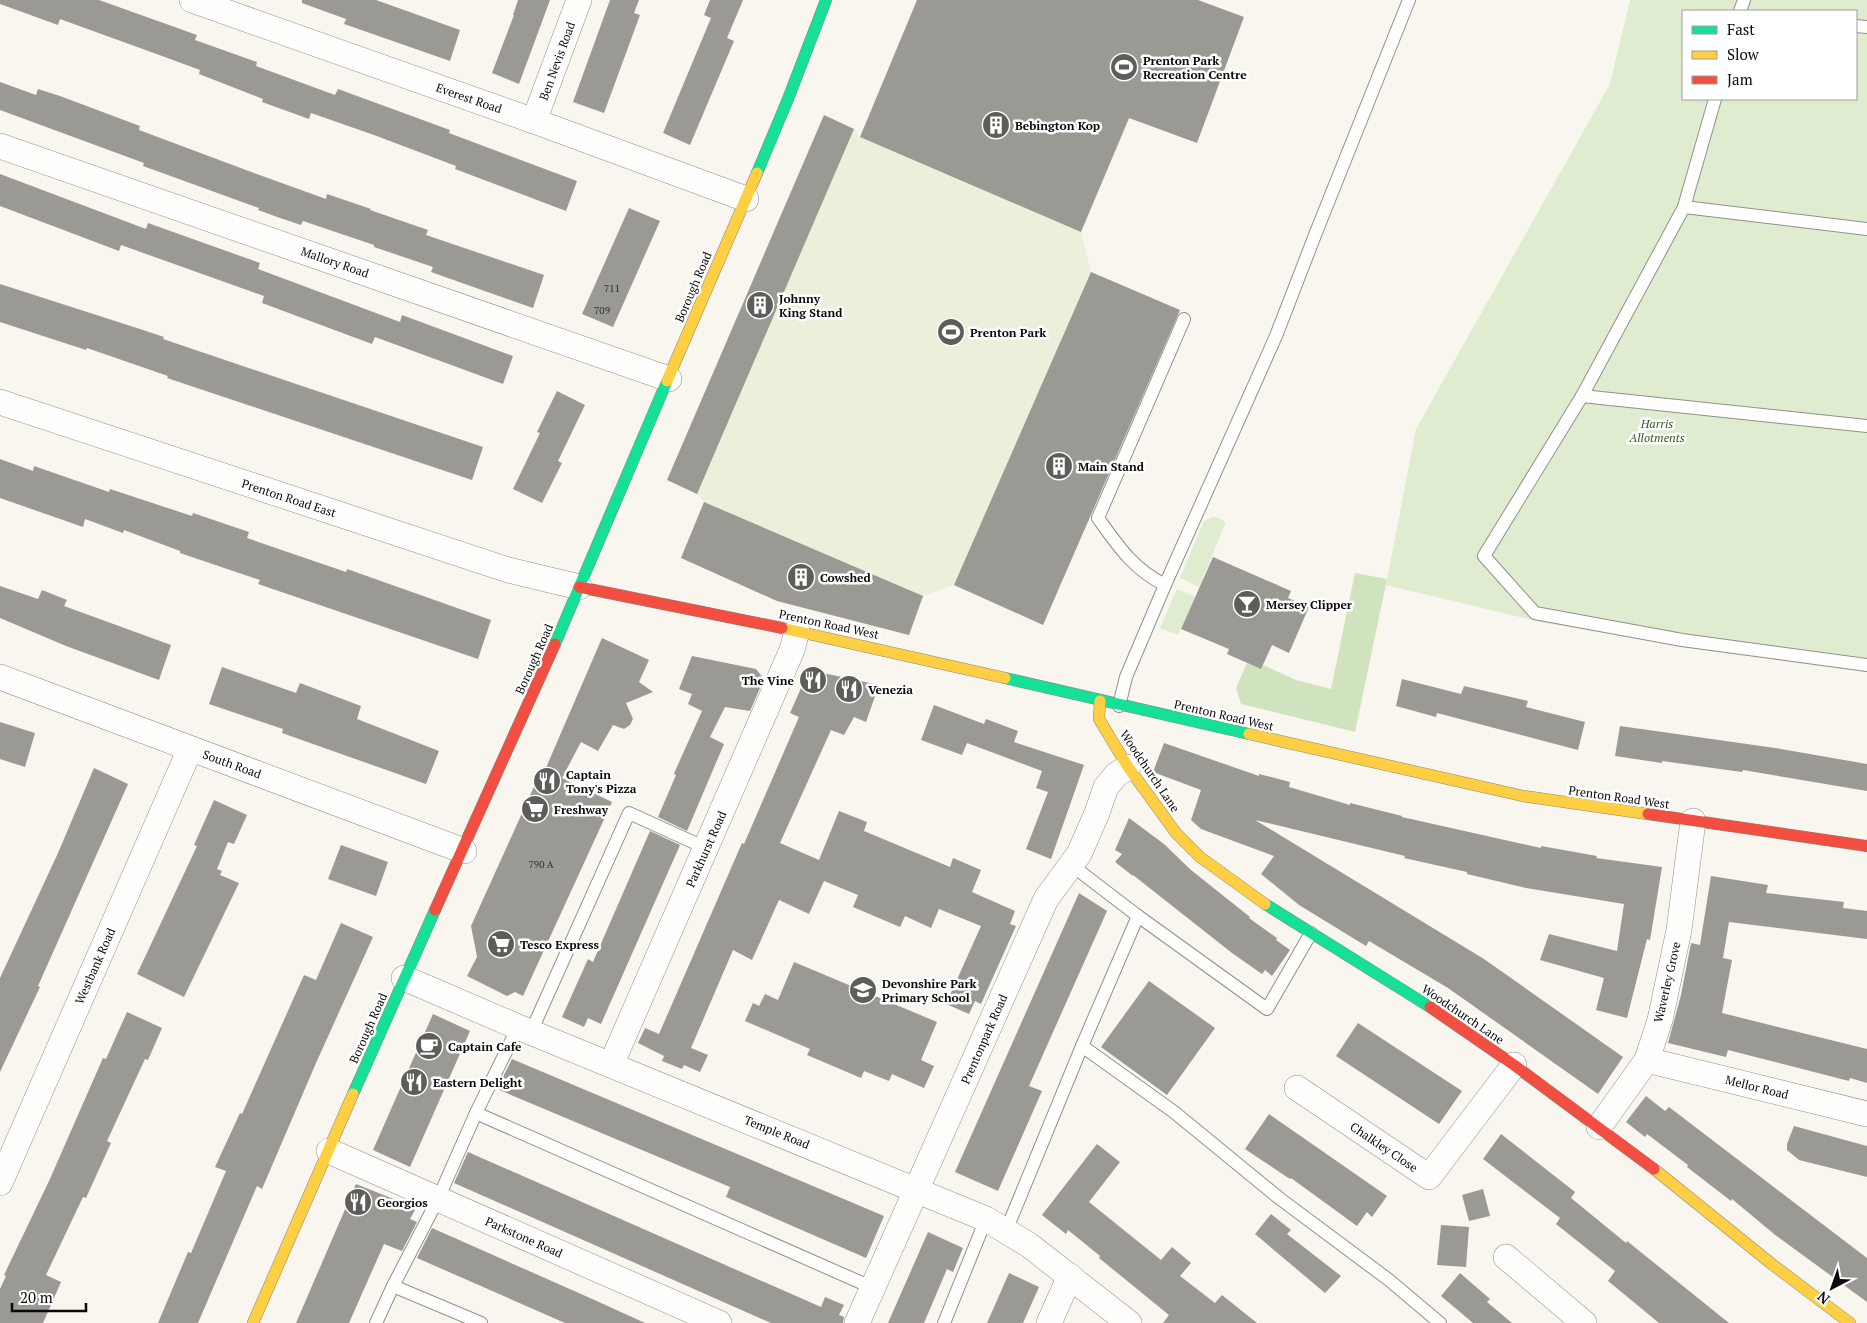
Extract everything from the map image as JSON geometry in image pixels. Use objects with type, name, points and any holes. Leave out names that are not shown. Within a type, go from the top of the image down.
[{"type":"street","name":"Everest Road","points":[[192,0],[534,121],[746,199]]},
{"type":"street","name":"Ben Nevis Road","points":[[534,121],[579,0]]},
{"type":"street","name":"Borough Road","points":[[253,1323],[404,978],[464,851],[554,650],[579,587],[746,199],[826,0]]},
{"type":"street","name":"Mallory Road","points":[[0,146],[670,379]]},
{"type":"street","name":"Prenton Road East","points":[[0,402],[508,570],[579,587]]},
{"type":"street","name":"Prenton Road West","points":[[579,587],[797,631],[1119,706],[1523,796],[1867,846]]},
{"type":"street","name":"Parkhurst Road","points":[[611,1065],[792,650],[797,631]]},
{"type":"street","name":"South Road","points":[[0,678],[464,851]]},
{"type":"street","name":"Woodchurch Lane","points":[[1100,701],[1099,719],[1128,767],[1176,833],[1200,856],[1253,896],[1422,1002],[1514,1065],[1632,1151],[1773,1265],[1850,1323]]},
{"type":"street","name":"Westbank Road","points":[[0,1183],[190,748]]},
{"type":"street","name":"Prentonpark Road","points":[[857,1323],[871,1287],[1046,899],[1082,846],[1106,787],[1116,775],[1128,767]]},
{"type":"street","name":"Waverley Grove","points":[[1599,1128],[1647,1060],[1660,1020],[1679,930],[1693,821]]},
{"type":"street","name":"Temple Road","points":[[404,978],[996,1225],[1029,1245],[1129,1323]]},
{"type":"street","name":"Mellor Road","points":[[1647,1060],[1867,1114]]},
{"type":"street","name":"Chalkley Close","points":[[1297,1088],[1429,1177],[1514,1065]]},
{"type":"street","name":"Parkstone Road","points":[[329,1151],[719,1323]]},
{"type":"street","points":[[1506,1257],[1584,1323]]},
{"type":"street","points":[[1049,1323],[1070,1276]]},
{"type":"lane","points":[[1119,706],[1126,677],[1165,585],[1276,336],[1409,0]]},
{"type":"lane","points":[[1715,100],[1684,207],[1582,396],[1484,556],[1535,613],[1682,640],[1867,665]]},
{"type":"lane","points":[[1684,207],[1867,229]]},
{"type":"lane","points":[[1165,585],[1148,577],[1126,556],[1098,518],[1184,319]]},
{"type":"lane","points":[[1582,396],[1867,426]]},
{"type":"lane","points":[[376,1323],[438,1198],[476,1113],[525,1029],[629,813],[706,848]]},
{"type":"lane","points":[[1070,864],[1138,916],[1267,1009],[1311,933]]},
{"type":"lane","points":[[944,1323],[996,1225],[1082,1046],[1138,916]]},
{"type":"lane","points":[[1082,1046],[1174,1112],[1279,1198],[1389,1280],[1440,1323]]},
{"type":"lane","points":[[476,1113],[871,1287]]},
{"type":"lane","points":[[393,1286],[480,1323]]},
{"type":"green space","name":"Harris Allotments","points":[[1630,0],[1867,0],[1867,672],[1717,652],[1545,623],[1386,585],[1416,429],[1610,84]]},
{"type":"green space","name":"Prenton Park","points":[[911,18],[1132,113],[1081,232],[1091,272],[1180,311],[1043,625],[954,585],[923,596],[909,635],[777,601],[681,558],[704,502],[697,494],[667,480],[824,115],[854,129],[860,137]]},
{"type":"green space","points":[[1212,517],[1226,522],[1199,587],[1180,578],[1204,521]]},
{"type":"green space","points":[[1355,573],[1387,579],[1355,732],[1241,704],[1236,688],[1247,663],[1261,669],[1263,665],[1296,680],[1331,689]]},
{"type":"green space","points":[[1177,589],[1195,597],[1178,635],[1160,628]]},
{"type":"building","points":[[0,0],[99,0],[197,35],[195,40],[257,62],[256,66],[335,95],[338,89],[450,130],[449,133],[577,181],[566,211],[455,169],[456,166],[374,135],[311,113],[309,119],[262,102],[263,99],[199,74],[200,70],[60,19],[58,25],[0,4]]},
{"type":"building","points":[[302,0],[376,0],[460,30],[450,61],[344,24],[346,19],[302,3]]},
{"type":"building","points":[[518,0],[550,0],[519,84],[492,73]]},
{"type":"building","points":[[610,0],[639,0],[634,13],[640,15],[604,113],[573,102]]},
{"type":"building","points":[[710,0],[743,0],[727,38],[734,41],[690,145],[663,133],[711,18],[704,15]]},
{"type":"building","points":[[917,0],[1198,0],[1244,17],[1197,143],[1129,118],[1081,232],[860,137]]},
{"type":"building","points":[[0,82],[36,95],[38,89],[60,96],[140,126],[139,130],[254,173],[326,199],[327,194],[371,209],[428,230],[426,235],[544,275],[533,308],[431,272],[433,267],[374,247],[374,245],[303,221],[301,225],[258,210],[259,208],[143,166],[144,163],[0,110]]},
{"type":"building","name":"Johnny King Stand","points":[[824,115],[854,129],[697,494],[667,480]]},
{"type":"building","points":[[0,174],[146,229],[148,223],[260,263],[258,269],[400,322],[402,315],[513,356],[503,384],[375,337],[372,344],[262,303],[264,296],[121,245],[119,251],[0,206]]},
{"type":"building","points":[[629,208],[660,221],[613,327],[582,314]]},
{"type":"building","name":"Main Stand","points":[[1091,272],[1180,310],[1043,625],[954,585]]},
{"type":"building","points":[[0,284],[164,337],[163,339],[483,447],[472,480],[167,378],[168,376],[87,348],[86,350],[0,322]]},
{"type":"building","points":[[557,391],[585,405],[558,461],[562,463],[542,503],[513,489],[540,433],[537,432]]},
{"type":"building","points":[[0,459],[33,471],[34,466],[109,492],[110,489],[192,516],[193,513],[249,532],[247,538],[346,572],[347,569],[491,620],[478,659],[258,584],[260,580],[180,553],[180,551],[124,530],[123,533],[85,519],[83,527],[0,498]]},
{"type":"building","name":"Cowshed","points":[[704,502],[923,596],[909,635],[777,601],[681,558]]},
{"type":"building","name":"Mersey Clipper","points":[[1213,557],[1291,591],[1288,598],[1309,607],[1289,653],[1272,645],[1261,669],[1227,654],[1229,649],[1181,629]]},
{"type":"building","points":[[0,586],[38,599],[42,590],[67,600],[64,606],[171,645],[159,680],[66,646],[0,618]]},
{"type":"building","points":[[602,638],[649,660],[639,682],[653,692],[626,703],[633,719],[630,725],[624,729],[613,725],[598,751],[581,742],[562,778],[612,802],[523,996],[515,992],[507,996],[467,976],[477,957],[471,926],[542,769],[545,770]]},
{"type":"building","points":[[692,656],[756,669],[764,679],[750,711],[725,707],[710,737],[724,744],[687,831],[658,817],[676,775],[674,774],[676,769],[702,711],[688,704],[692,694],[679,689]]},
{"type":"building","points":[[222,667],[296,693],[300,683],[361,706],[357,719],[439,751],[426,784],[282,733],[283,729],[209,704]]},
{"type":"building","points":[[809,670],[879,685],[866,722],[854,717],[844,735],[831,730],[780,843],[819,860],[839,811],[867,822],[864,831],[950,867],[953,858],[981,870],[972,892],[1015,911],[1010,924],[1016,926],[981,1004],[975,1001],[969,1014],[946,1004],[981,926],[939,909],[931,928],[905,916],[900,927],[853,907],[858,895],[824,881],[809,914],[779,900],[752,960],[733,950],[691,1048],[708,1055],[700,1072],[684,1065],[682,1069],[662,1061],[664,1056],[638,1043],[645,1028],[659,1034],[799,717],[790,713]]},
{"type":"building","points":[[1402,679],[1461,694],[1464,686],[1528,701],[1526,707],[1585,722],[1578,750],[1437,713],[1436,717],[1396,706]]},
{"type":"building","points":[[934,705],[984,724],[986,719],[1018,731],[1014,742],[1084,765],[1051,859],[1026,849],[1048,792],[1036,788],[1042,771],[967,743],[962,755],[921,740]]},
{"type":"building","points":[[0,722],[35,733],[25,767],[0,759]]},
{"type":"building","points":[[1620,726],[1775,748],[1867,764],[1867,791],[1743,770],[1742,772],[1615,756]]},
{"type":"building","points":[[1164,743],[1259,776],[1259,774],[1290,782],[1289,787],[1350,805],[1350,803],[1402,817],[1541,848],[1541,846],[1597,856],[1596,858],[1662,867],[1650,940],[1647,939],[1627,1018],[1596,1010],[1604,978],[1540,960],[1549,934],[1617,951],[1624,904],[1526,888],[1404,858],[1405,856],[1255,820],[1484,959],[1623,1057],[1598,1094],[1448,988],[1369,941],[1366,946],[1299,905],[1261,874],[1274,856],[1201,829],[1191,820],[1201,790],[1153,772]]},
{"type":"building","points":[[94,768],[128,784],[38,986],[40,987],[0,1072],[0,978],[58,853]]},
{"type":"building","points":[[214,800],[247,815],[234,844],[228,842],[217,869],[222,871],[220,875],[239,883],[184,997],[137,974],[197,846],[194,845]]},
{"type":"building","points":[[1129,818],[1164,844],[1191,870],[1290,950],[1272,976],[1265,970],[1262,974],[1232,953],[1115,862],[1122,854],[1115,850]]},
{"type":"building","points":[[650,831],[680,845],[601,1024],[588,1018],[584,1027],[562,1017],[588,959],[593,962]]},
{"type":"building","points":[[341,845],[388,862],[376,896],[328,879]]},
{"type":"building","points":[[1711,876],[1768,885],[1766,893],[1844,902],[1843,908],[1867,911],[1867,939],[1729,922],[1723,958],[1732,960],[1722,1013],[1867,1049],[1867,1083],[1850,1078],[1849,1081],[1728,1050],[1726,1057],[1668,1043],[1681,995],[1691,943],[1700,945]]},
{"type":"building","points":[[1079,893],[1107,911],[1029,1086],[1042,1091],[998,1191],[955,1172]]},
{"type":"building","points":[[341,923],[373,937],[262,1189],[257,1186],[198,1323],[158,1323],[188,1252],[191,1253],[226,1171],[215,1167],[240,1113],[242,1114],[304,975],[316,980]]},
{"type":"building","points":[[794,962],[937,1022],[921,1060],[934,1066],[924,1088],[892,1074],[889,1081],[864,1071],[861,1078],[807,1055],[810,1049],[745,1021],[753,1003],[759,1006],[765,994],[778,1000]]},
{"type":"building","points":[[1149,981],[1215,1028],[1167,1095],[1101,1047]]},
{"type":"building","points":[[127,1012],[162,1028],[148,1060],[145,1059],[107,1141],[111,1143],[86,1198],[83,1197],[46,1275],[61,1282],[43,1323],[0,1323],[0,1289],[6,1276],[4,1275],[49,1181],[103,1058],[106,1059]]},
{"type":"building","points":[[433,1014],[470,1031],[410,1167],[373,1150]]},
{"type":"building","points":[[1358,1023],[1462,1091],[1439,1124],[1336,1056]]},
{"type":"building","points":[[512,1059],[884,1216],[866,1258],[726,1197],[730,1187],[497,1089]]},
{"type":"building","points":[[1646,1096],[1665,1111],[1669,1107],[1867,1258],[1867,1302],[1774,1234],[1732,1199],[1731,1201],[1647,1134],[1645,1137],[1626,1122]]},
{"type":"building","points":[[1269,1114],[1387,1196],[1372,1217],[1367,1212],[1357,1226],[1291,1178],[1245,1149]]},
{"type":"building","points":[[1794,1126],[1867,1146],[1867,1177],[1799,1160],[1787,1150],[1787,1144]]},
{"type":"building","points":[[1501,1134],[1575,1192],[1571,1198],[1729,1323],[1659,1323],[1608,1281],[1615,1271],[1556,1224],[1560,1218],[1483,1159]]},
{"type":"building","points":[[1097,1144],[1120,1162],[1089,1202],[1161,1260],[1172,1247],[1191,1263],[1180,1276],[1215,1303],[1222,1295],[1257,1323],[1163,1323],[1169,1315],[1068,1230],[1066,1234],[1042,1215]]},
{"type":"building","points":[[468,1152],[821,1307],[825,1297],[844,1305],[839,1315],[844,1317],[843,1323],[771,1323],[454,1183]]},
{"type":"building","points":[[356,1184],[416,1208],[410,1219],[417,1222],[402,1251],[384,1244],[349,1323],[296,1323]]},
{"type":"building","points":[[1483,1189],[1490,1216],[1469,1221],[1462,1195]]},
{"type":"building","points":[[1271,1214],[1291,1230],[1287,1234],[1341,1276],[1325,1293],[1255,1234]]},
{"type":"building","points":[[1441,1225],[1469,1227],[1466,1267],[1437,1265]]},
{"type":"building","points":[[432,1228],[645,1323],[565,1323],[417,1258]]},
{"type":"building","points":[[928,1232],[963,1248],[953,1272],[947,1269],[924,1323],[888,1323]]},
{"type":"building","points":[[1009,1273],[1039,1287],[1023,1323],[987,1323]]},
{"type":"building","points":[[1460,1273],[1490,1299],[1487,1302],[1512,1323],[1473,1323],[1441,1296]]},
{"type":"traffic: fast","points":[[757,173],[826,0]]},
{"type":"traffic: fast","points":[[555,644],[667,381]]},
{"type":"traffic: fast","points":[[1005,678],[1249,734]]},
{"type":"traffic: fast","points":[[1265,904],[1430,1007]]},
{"type":"traffic: fast","points":[[353,1094],[435,910]]},
{"type":"traffic: slow","points":[[667,381],[757,173]]},
{"type":"traffic: slow","points":[[782,628],[1005,678]]},
{"type":"traffic: slow","points":[[1100,701],[1099,719],[1128,767],[1176,833],[1200,857],[1265,904]]},
{"type":"traffic: slow","points":[[1249,734],[1523,796],[1648,814]]},
{"type":"traffic: slow","points":[[253,1323],[353,1094]]},
{"type":"traffic: slow","points":[[1654,1169],[1773,1265],[1850,1323]]},
{"type":"traffic: jam","points":[[579,587],[782,628]]},
{"type":"traffic: jam","points":[[435,910],[555,644]]},
{"type":"traffic: jam","points":[[1648,814],[1867,846]]},
{"type":"traffic: jam","points":[[1430,1007],[1514,1065],[1654,1169]]},
{"type":"place","name":"Prenton Park Recreation Centre","points":[[1124,67]]},
{"type":"place","name":"Bebington Kop","points":[[996,125]]},
{"type":"place","name":"Johnny King Stand","points":[[760,305]]},
{"type":"place","name":"Prenton Park","points":[[951,332]]},
{"type":"place","name":"Main Stand","points":[[1059,466]]},
{"type":"place","name":"Cowshed","points":[[801,577]]},
{"type":"place","name":"Mersey Clipper","points":[[1247,604]]},
{"type":"place","name":"The Vine","points":[[813,680]]},
{"type":"place","name":"Venezia","points":[[849,689]]},
{"type":"place","name":"Captain Tony's Pizza","points":[[547,781]]},
{"type":"place","name":"Freshway","points":[[535,809]]},
{"type":"place","name":"Tesco Express","points":[[501,944]]},
{"type":"place","name":"Devonshire Park Primary School","points":[[863,990]]},
{"type":"place","name":"Captain Cafe","points":[[429,1046]]},
{"type":"place","name":"Eastern Delight","points":[[414,1082]]},
{"type":"place","name":"Georgios","points":[[358,1202]]}]
